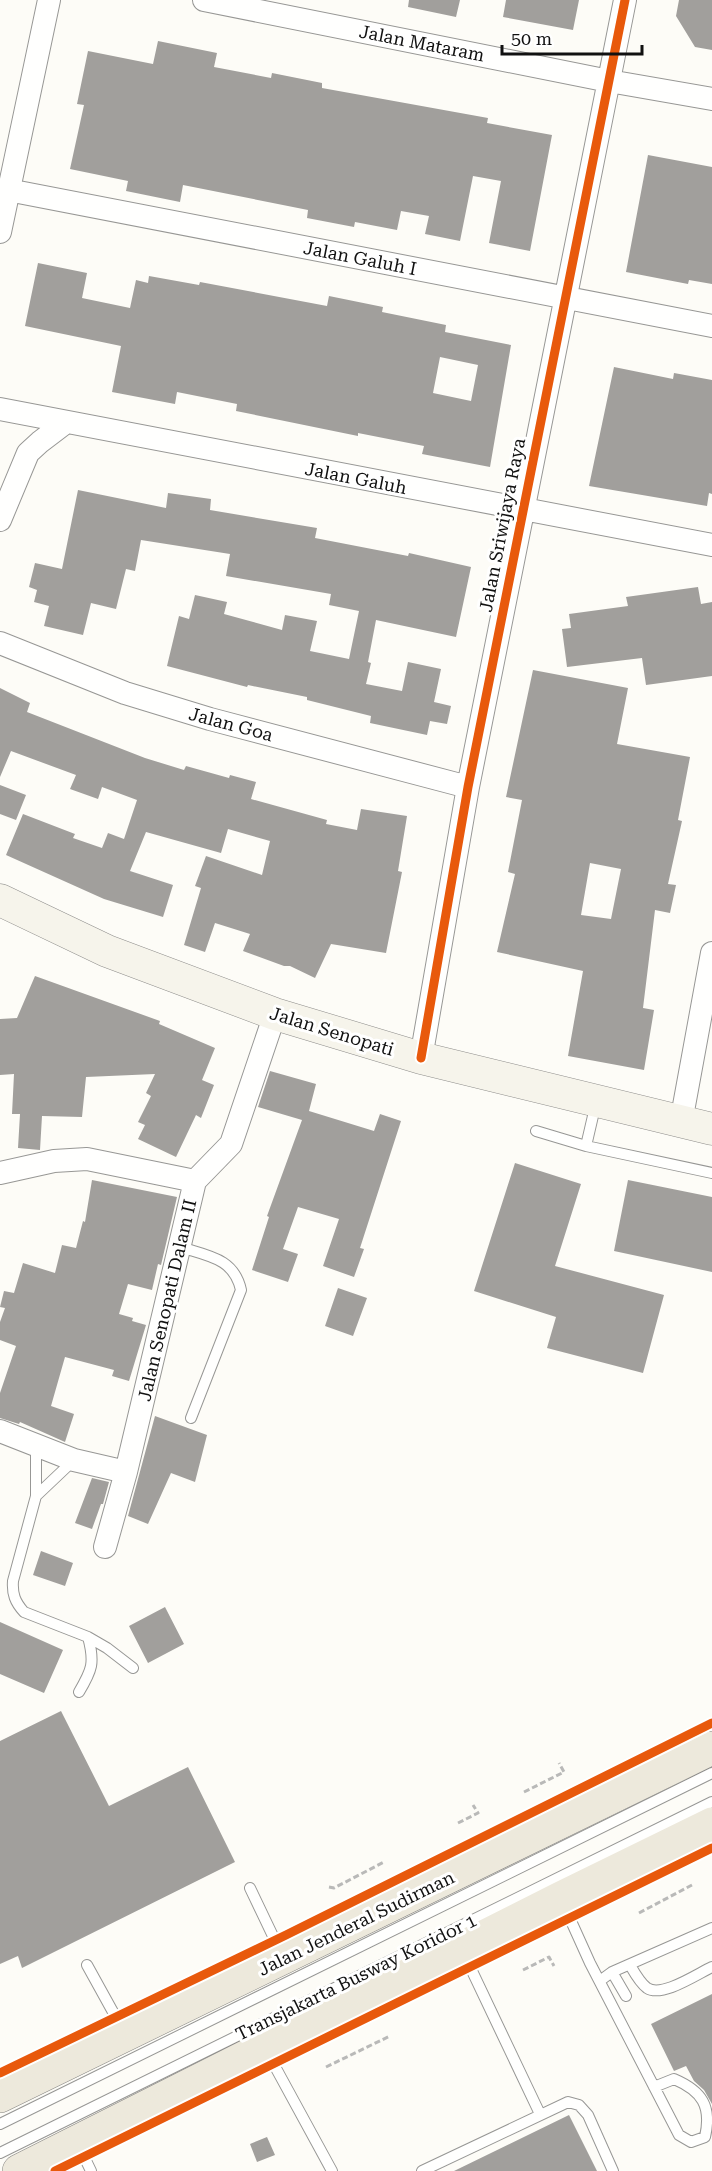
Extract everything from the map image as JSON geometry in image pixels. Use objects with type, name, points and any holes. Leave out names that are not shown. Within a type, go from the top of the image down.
[{"type":"main road","name":"Jalan Senopati","points":[[0,900],[107,951],[275,1014],[421,1058],[712,1129]]},
{"type":"main road","name":"Jalan Jenderal Sudirman","points":[[0,2096],[712,1748]]},
{"type":"main road","points":[[19,2171],[264,2046],[712,1824]]},
{"type":"street","points":[[0,232],[49,0]]},
{"type":"street","name":"Jalan Mataram","points":[[204,0],[298,9],[609,81],[712,99]]},
{"type":"street","name":"Jalan Sriwijaya Raya","points":[[421,1058],[468,788],[625,0]]},
{"type":"street","points":[[681,92],[712,92]]},
{"type":"street","name":"Jalan Galuh I","points":[[8,190],[712,326]]},
{"type":"street","points":[[0,520],[28,453],[29,441],[25,428],[17,418],[2,410]]},
{"type":"street","name":"Jalan Galuh","points":[[2,410],[712,545]]},
{"type":"street","points":[[28,453],[40,441],[66,423]]},
{"type":"street","name":"Jalan Goa","points":[[0,643],[124,693],[210,719],[468,788]]},
{"type":"street","points":[[681,1122],[712,953]]},
{"type":"street","name":"Jalan Senopati Dalam II","points":[[105,1546],[126,1472],[195,1181],[231,1144],[275,1014]]},
{"type":"street","points":[[0,1173],[54,1161],[87,1159],[195,1181]]},
{"type":"street","points":[[0,1431],[74,1460],[126,1472]]},
{"type":"lane","points":[[586,1146],[597,1101]]},
{"type":"lane","points":[[536,1131],[586,1146],[712,1173]]},
{"type":"lane","points":[[180,1247],[230,1265],[238,1277],[241,1290],[191,1418]]},
{"type":"lane","points":[[36,1445],[36,1496],[13,1581],[12,1593],[24,1612],[88,1637],[107,1647],[133,1668]]},
{"type":"lane","points":[[36,1496],[74,1460]]},
{"type":"lane","points":[[79,1692],[92,1669],[92,1653],[88,1637]]},
{"type":"lane","name":"Transjakarta Busway Koridor 1","points":[[0,2124],[712,1773]]},
{"type":"lane","name":"Transjakarta Busway Koridor 1","points":[[0,2153],[712,1802]]},
{"type":"lane","points":[[250,1888],[284,1959]]},
{"type":"lane","points":[[561,1898],[590,1963],[600,1980],[654,2087],[679,2135],[691,2142],[705,2137],[709,2120],[699,2093],[687,2084],[674,2079],[654,2087]]},
{"type":"lane","points":[[600,1980],[612,1972],[712,1928]]},
{"type":"lane","points":[[461,1949],[540,2114]]},
{"type":"lane","points":[[87,1965],[125,2035]]},
{"type":"lane","points":[[630,1965],[646,1987],[656,1991],[666,1989],[712,1966]]},
{"type":"lane","points":[[612,1972],[626,1996]]},
{"type":"lane","points":[[264,2046],[332,2171]]},
{"type":"lane","points":[[422,2171],[568,2102],[579,2105],[588,2115],[613,2171]]},
{"type":"lane","points":[[76,2141],[91,2171]]},
{"type":"path","points":[[524,1792],[564,1772],[560,1763]]},
{"type":"path","points":[[458,1824],[478,1814],[473,1805]]},
{"type":"path","points":[[329,1887],[334,1888],[384,1862]]},
{"type":"path","points":[[639,1913],[692,1885]]},
{"type":"path","points":[[523,1970],[549,1957],[554,1966]]},
{"type":"path","points":[[326,2067],[390,2036]]},
{"type":"building","points":[[409,0],[460,0],[456,17],[408,7]]},
{"type":"building","points":[[506,0],[579,0],[573,30],[503,17]]},
{"type":"building","points":[[679,0],[712,0],[712,50],[695,47],[676,16]]},
{"type":"building","points":[[158,41],[217,53],[214,67],[271,78],[272,73],[322,83],[322,88],[488,118],[487,123],[552,135],[530,251],[489,243],[501,181],[473,176],[460,241],[425,234],[429,216],[401,211],[397,230],[355,222],[354,227],[307,218],[308,210],[183,185],[180,202],[126,191],[128,181],[70,169],[84,105],[77,104],[88,51],[153,64]]},
{"type":"building","points":[[648,155],[712,167],[712,284],[689,280],[688,284],[626,272]]},
{"type":"building","points":[[38,263],[87,273],[82,298],[130,308],[136,280],[148,283],[149,276],[199,285],[200,282],[327,306],[329,296],[383,307],[382,312],[446,325],[445,332],[511,345],[490,467],[422,454],[424,446],[358,433],[358,436],[236,411],[237,404],[177,392],[175,404],[112,392],[121,346],[25,326]],"holes":[[[440,357],[478,365],[471,401],[433,393]]]},
{"type":"building","points":[[614,367],[673,379],[674,373],[712,380],[712,494],[709,493],[707,506],[589,486]]},
{"type":"building","points":[[78,490],[166,508],[168,493],[211,499],[210,510],[317,528],[315,538],[408,556],[409,553],[471,567],[456,637],[376,620],[368,662],[371,663],[366,684],[402,691],[408,662],[441,669],[434,702],[451,706],[447,724],[430,721],[427,735],[370,723],[371,716],[307,700],[307,697],[248,685],[247,687],[167,666],[179,616],[189,619],[195,595],[227,602],[224,614],[282,630],[285,615],[317,621],[310,651],[349,659],[359,611],[329,605],[331,594],[226,576],[230,554],[141,540],[135,571],[126,569],[116,609],[91,603],[83,635],[44,626],[49,606],[34,602],[37,590],[29,587],[35,563],[62,569]]},
{"type":"building","points":[[698,587],[701,604],[712,602],[712,676],[646,685],[642,658],[567,667],[562,629],[571,628],[569,614],[628,606],[626,597]]},
{"type":"building","points":[[533,670],[628,688],[617,744],[690,757],[678,820],[682,821],[668,884],[676,885],[670,913],[655,910],[643,1008],[654,1010],[644,1070],[568,1056],[583,971],[497,952],[515,874],[508,872],[522,800],[506,797]],"holes":[[[590,863],[621,869],[611,919],[581,915]]]},
{"type":"building","points":[[0,688],[30,703],[27,712],[145,758],[184,770],[186,766],[229,778],[230,775],[256,782],[251,799],[327,820],[326,824],[357,830],[361,809],[407,816],[398,871],[402,872],[386,953],[331,944],[315,978],[290,966],[284,966],[243,951],[250,934],[215,923],[205,952],[184,945],[201,888],[195,886],[206,856],[262,875],[270,841],[228,829],[221,853],[146,832],[130,871],[173,885],[163,917],[104,899],[6,855],[23,814],[75,834],[73,838],[102,848],[108,833],[124,839],[137,800],[102,787],[98,799],[70,789],[76,775],[11,751],[0,777]]},
{"type":"building","points":[[0,785],[26,795],[16,820],[0,814]]},
{"type":"building","points":[[35,976],[160,1021],[159,1024],[215,1048],[202,1080],[214,1085],[201,1118],[196,1115],[176,1157],[138,1139],[145,1125],[138,1122],[151,1096],[146,1093],[155,1074],[86,1077],[82,1117],[42,1116],[40,1150],[18,1148],[20,1114],[12,1114],[14,1074],[0,1075],[0,1019],[17,1018]]},
{"type":"building","points":[[270,1071],[316,1084],[309,1111],[374,1131],[380,1114],[401,1121],[360,1248],[364,1249],[354,1277],[323,1266],[339,1219],[298,1207],[283,1249],[298,1254],[288,1282],[252,1270],[269,1217],[267,1216],[302,1120],[258,1107]]},
{"type":"building","points":[[515,1163],[581,1184],[555,1266],[664,1295],[643,1373],[547,1348],[556,1317],[474,1291]]},
{"type":"building","points":[[92,1180],[177,1197],[161,1265],[158,1264],[152,1290],[128,1284],[119,1314],[146,1325],[129,1381],[112,1376],[114,1370],[65,1357],[51,1406],[74,1414],[65,1442],[20,1422],[19,1424],[0,1418],[0,1393],[16,1346],[0,1340],[0,1322],[5,1308],[0,1307],[4,1291],[14,1293],[23,1263],[55,1273],[62,1245],[76,1248],[83,1221],[85,1222]]},
{"type":"building","points":[[628,1180],[712,1197],[712,1272],[614,1251]]},
{"type":"building","points":[[338,1288],[367,1298],[353,1336],[325,1326]]},
{"type":"building","points":[[155,1416],[207,1435],[195,1482],[171,1473],[148,1524],[128,1516]]},
{"type":"building","points":[[92,1478],[109,1482],[103,1504],[101,1504],[92,1529],[75,1523]]},
{"type":"building","points":[[41,1551],[73,1563],[65,1586],[33,1575]]},
{"type":"building","points":[[165,1607],[184,1644],[148,1663],[129,1626]]},
{"type":"building","points":[[0,1622],[63,1650],[44,1693],[0,1674]]},
{"type":"building","points":[[61,1711],[109,1806],[188,1767],[235,1862],[22,1968],[18,1956],[0,1964],[0,1741]]},
{"type":"building","points":[[712,1994],[712,2104],[704,2090],[694,2081],[686,2066],[674,2071],[651,2024]]},
{"type":"building","points":[[569,2115],[597,2171],[454,2171]]},
{"type":"building","points":[[267,2137],[275,2155],[257,2162],[250,2144]]},
{"type":"cycle path","points":[[421,1058],[468,787],[625,0]]},
{"type":"cycle path","points":[[0,2073],[286,1935],[712,1723]]},
{"type":"cycle path","points":[[55,2171],[712,1848]]}]
